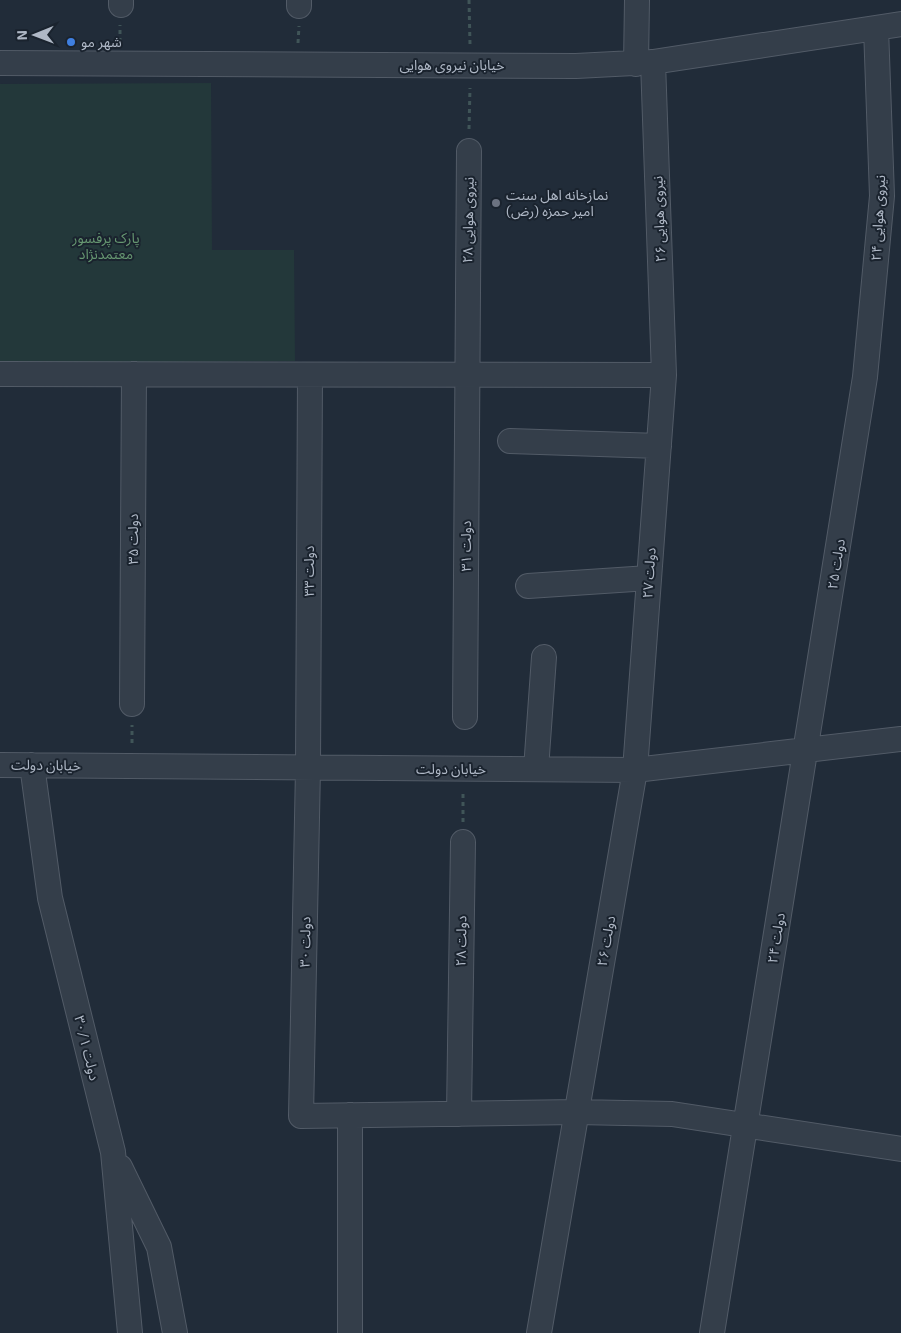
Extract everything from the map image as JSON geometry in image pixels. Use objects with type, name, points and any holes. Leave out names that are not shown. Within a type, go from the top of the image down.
[{"type":"street","name":"نیروی هوایی ۲۶","points":[[637,0],[645,63],[664,375]]},
{"type":"street","name":"خیابان نیروی هوایی","points":[[0,63],[470,66],[645,63],[901,24]]},
{"type":"street","name":"نیروی هوایی ۲۴","points":[[865,377],[882,196],[876,28]]},
{"type":"street","name":"نیروی هوایی ۲۸","points":[[467,375],[469,151]]},
{"type":"street","points":[[0,374],[664,375]]},
{"type":"street","name":"دولت ۳۵","points":[[132,704],[134,374]]},
{"type":"street","name":"دولت ۳۳","points":[[308,768],[310,375]]},
{"type":"street","name":"دولت ۳۱","points":[[465,717],[467,375]]},
{"type":"street","name":"دولت ۲۷","points":[[635,770],[664,375]]},
{"type":"street","name":"دولت ۲۵","points":[[806,752],[865,377]]},
{"type":"street","points":[[510,442],[659,446]]},
{"type":"street","points":[[528,586],[649,578]]},
{"type":"street","points":[[536,770],[544,657]]},
{"type":"street","name":"خیابان دولت","points":[[0,765],[635,770],[806,752],[901,739]]},
{"type":"street","name":"دولت ۲۴","points":[[712,1333],[806,752]]},
{"type":"street","name":"دولت ۳۰/۱","points":[[32,765],[50,898],[113,1152],[130,1333]]},
{"type":"street","name":"دولت ۳۰","points":[[308,768],[301,1116],[350,1115]]},
{"type":"street","name":"دولت ۲۶","points":[[539,1333],[635,770]]},
{"type":"street","name":"دولت ۲۸","points":[[459,1114],[463,842]]},
{"type":"street","points":[[350,1333],[350,1115],[577,1112],[672,1114],[901,1149]]},
{"type":"street","points":[[113,1152],[159,1247],[175,1333]]},
{"type":"path","points":[[469,0],[469,151]]},
{"type":"path","points":[[119,64],[121,2]]},
{"type":"path","points":[[298,65],[299,3]]},
{"type":"path","points":[[132,704],[132,766]]},
{"type":"path","points":[[463,769],[463,842]]},
{"type":"green space","name":"پارک پرفسور معتمدنژاد","points":[[211,83],[212,250],[294,250],[295,361],[0,363],[0,84]]},
{"type":"place","name":"شهر مو","points":[[71,42]]},
{"type":"place","name":"نمازخانه اهل سنت امیر حمزه (رض)","points":[[496,203]]}]
